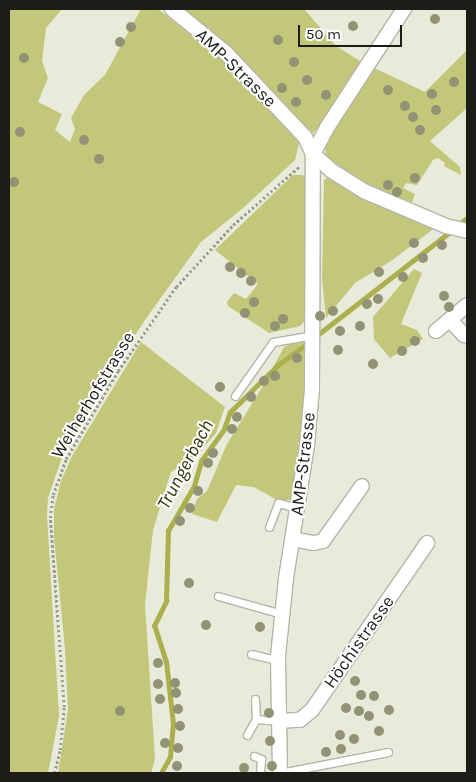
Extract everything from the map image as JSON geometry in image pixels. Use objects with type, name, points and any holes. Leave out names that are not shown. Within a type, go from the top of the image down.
[{"type":"street","name":"AMP-Strasse","points":[[172,9],[226,53],[305,137],[313,154],[312,389],[298,508],[282,614],[278,660],[280,773]]},
{"type":"street","name":"AMP-Strasse","points":[[313,154],[328,126],[404,9]]},
{"type":"street","points":[[313,154],[332,170],[366,192],[446,226],[466,231]]},
{"type":"street","points":[[436,331],[467,304]]},
{"type":"street","points":[[450,320],[464,336]]},
{"type":"street","points":[[293,539],[314,544],[323,541],[362,486]]},
{"type":"street","name":"Höchistrasse","points":[[278,720],[300,720],[312,710],[427,543]]},
{"type":"lane","points":[[235,396],[273,342],[313,335]]},
{"type":"lane","points":[[269,527],[278,503],[298,508]]},
{"type":"lane","points":[[218,596],[282,614]]},
{"type":"lane","points":[[251,654],[278,660]]},
{"type":"lane","points":[[247,735],[256,719],[255,700]]},
{"type":"lane","points":[[256,719],[278,720]]},
{"type":"lane","points":[[280,773],[388,752]]},
{"type":"lane","points":[[254,756],[261,759],[260,773]]},
{"type":"path","name":"Weiherhofstrasse","points":[[54,773],[60,750],[64,707],[50,518],[54,495],[66,459],[118,371],[176,287],[233,226],[313,154]]},
{"type":"green space","points":[[9,9],[62,9],[46,28],[42,61],[48,78],[38,102],[62,114],[55,130],[70,142],[75,129],[71,118],[84,95],[105,75],[141,9],[158,9],[227,64],[299,143],[295,160],[242,209],[201,242],[147,317],[115,366],[61,460],[48,498],[47,515],[59,716],[48,773],[9,773]]},
{"type":"green space","points":[[184,9],[304,9],[336,46],[363,63],[334,112],[313,133],[210,31]]},
{"type":"green space","points":[[467,50],[467,108],[430,141],[460,167],[461,175],[444,166],[445,163],[438,158],[433,160],[417,185],[406,183],[403,188],[415,194],[412,202],[370,187],[326,156],[324,139],[363,86],[370,66],[425,92]]},
{"type":"green space","points":[[293,175],[303,175],[306,181],[307,318],[300,326],[269,333],[228,306],[227,302],[234,293],[246,299],[258,284],[215,250]]},
{"type":"green space","points":[[329,177],[436,227],[391,261],[355,283],[326,318],[322,279],[324,180]]},
{"type":"green space","points":[[414,269],[422,273],[401,324],[417,330],[423,339],[390,358],[374,339],[373,317]]},
{"type":"green space","points":[[141,342],[225,407],[216,433],[197,455],[171,472],[153,530],[145,605],[155,759],[151,773],[58,773],[68,710],[65,649],[54,537],[54,509],[61,481],[72,456]]},
{"type":"green space","points":[[295,342],[310,343],[291,500],[277,500],[254,487],[236,485],[217,522],[192,514],[197,499],[207,491],[227,444],[264,384],[284,347]]},
{"type":"waterway","name":"Trungerbach","points":[[457,226],[467,218]]},
{"type":"waterway","name":"Trungerbach","points":[[320,333],[451,231]]},
{"type":"waterway","name":"Trungerbach","points":[[161,773],[170,757],[173,724],[166,662],[154,626],[166,601],[168,531],[194,486],[201,461],[224,429],[230,412],[278,365],[304,346]]}]
